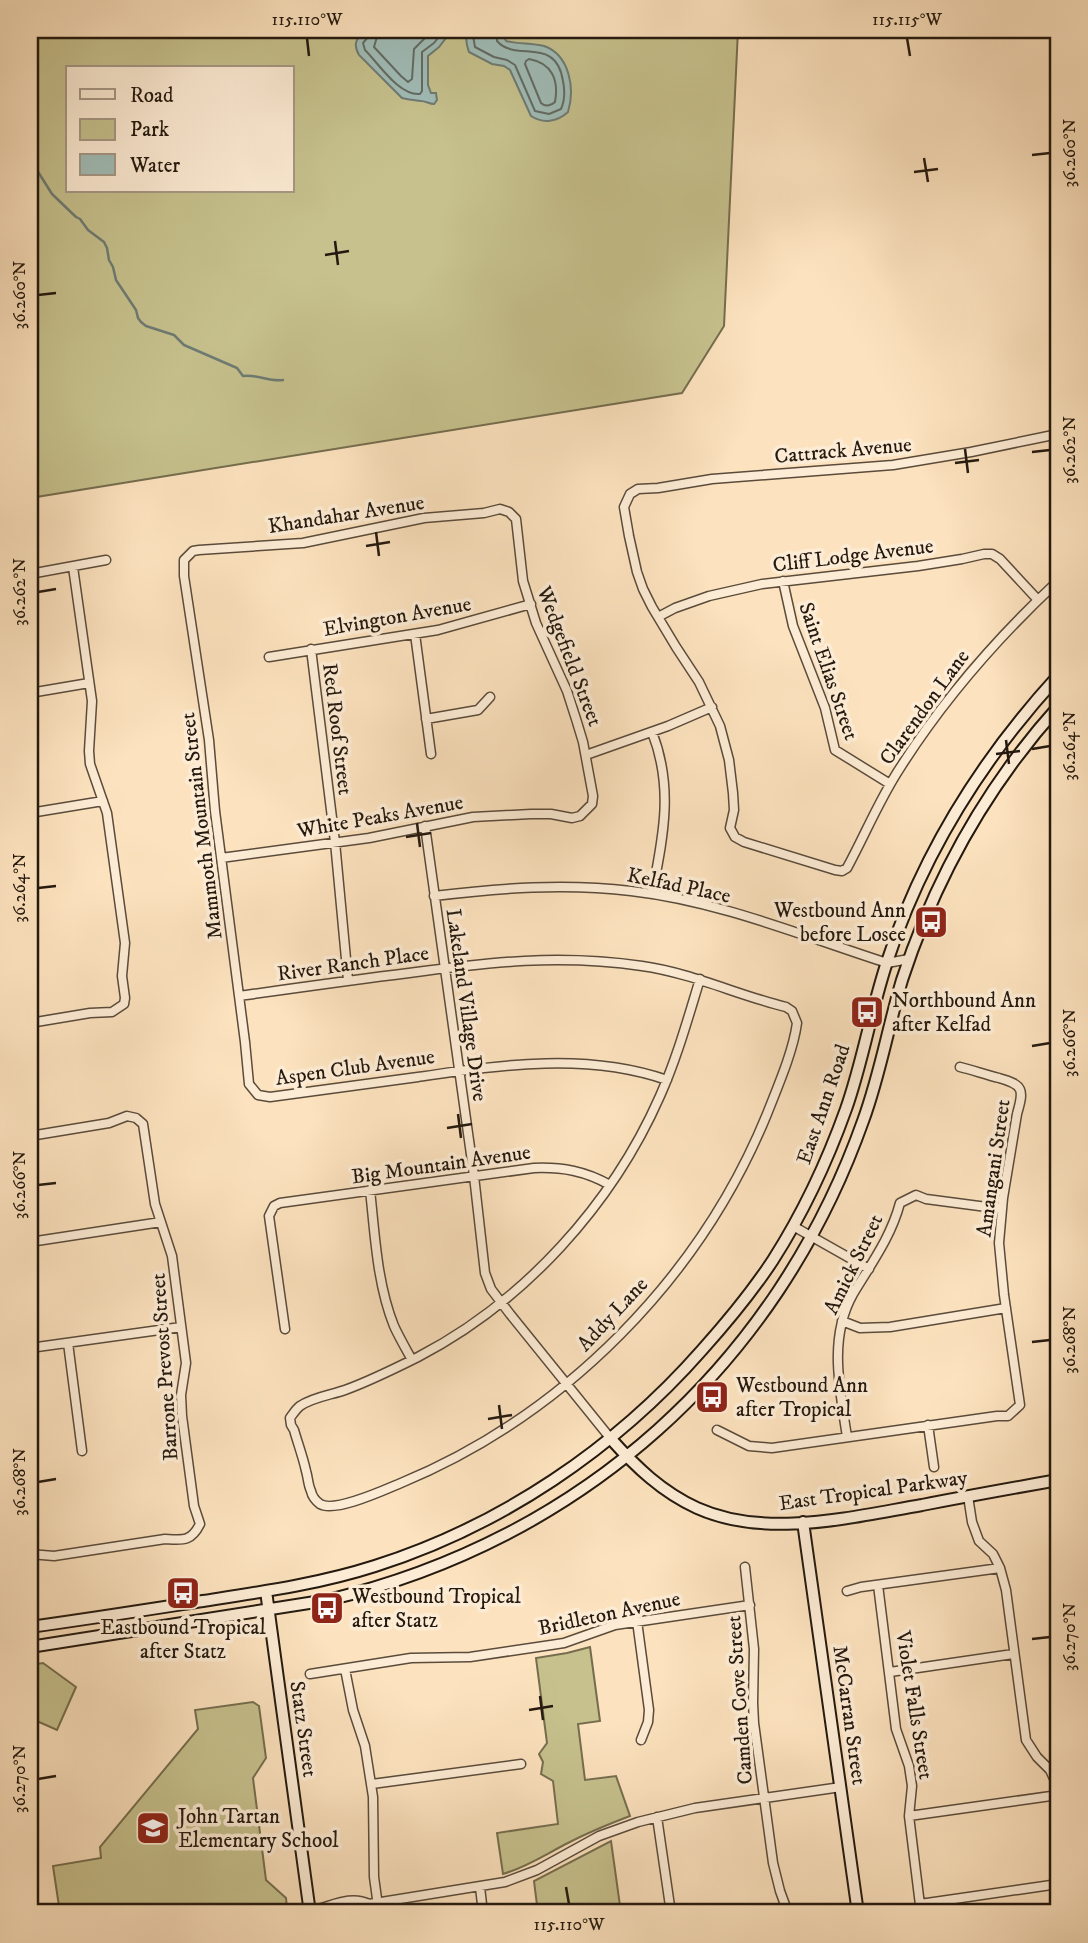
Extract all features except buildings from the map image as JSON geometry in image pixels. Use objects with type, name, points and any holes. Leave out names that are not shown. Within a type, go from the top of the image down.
[{"type":"main road","name":"East Ann Road","points":[[611,1439],[678,1377],[728,1322],[771,1263],[793,1226],[818,1178],[846,1108],[887,963],[913,894],[942,837],[979,775],[1058,676]]},
{"type":"main road","name":"East Ann Road","points":[[628,1457],[686,1404],[729,1357],[766,1308],[811,1236],[836,1187],[863,1121],[909,959],[927,912],[961,842],[984,803],[1058,707]]},
{"type":"main road","points":[[1024,716],[1039,729]]},
{"type":"main road","points":[[30,1627],[266,1591],[360,1571],[442,1541],[503,1510],[576,1465],[611,1439]]},
{"type":"main road","name":"East Tropical Parkway","points":[[611,1439],[665,1490],[698,1508],[743,1521],[781,1524],[870,1514],[1058,1480]]},
{"type":"main road","points":[[30,1647],[269,1611],[368,1590],[449,1561],[508,1534],[579,1491],[628,1457]]},
{"type":"main road","name":"McCarran Street","points":[[803,1522],[858,1913]]},
{"type":"main road","name":"Statz Street","points":[[266,1591],[310,1912]]},
{"type":"street","name":"Cattrack Avenue","points":[[658,617],[643,589],[624,507],[631,494],[638,489],[893,465],[1058,434]]},
{"type":"street","name":"Khandahar Avenue","points":[[188,555],[199,550],[303,543],[424,518],[500,509],[509,512]]},
{"type":"street","name":"Wedgefield Street","points":[[509,512],[516,519],[521,565],[531,604],[540,632],[567,691],[586,755],[593,796],[592,804],[585,811]]},
{"type":"street","name":"Cliff Lodge Avenue","points":[[658,617],[709,596],[783,581],[918,566],[984,554],[992,554],[1000,559],[1038,600]]},
{"type":"street","name":"Mammoth Mountain Street","points":[[188,555],[184,559],[184,576],[209,740],[249,1084],[256,1093]]},
{"type":"street","points":[[30,574],[106,560]]},
{"type":"street","points":[[30,1023],[112,1012],[124,1004],[125,998],[122,976],[125,943],[107,813],[90,764],[92,701],[73,566]]},
{"type":"street","name":"Saint Elias Street","points":[[783,581],[793,626],[825,708],[835,750],[890,784]]},
{"type":"street","name":"Clarendon Lane","points":[[712,707],[729,760],[734,810],[730,828],[732,834],[751,844],[842,871],[847,868],[890,784],[929,724],[962,680],[999,638],[1058,581]]},
{"type":"street","name":"Elvington Avenue","points":[[269,657],[415,634],[531,604]]},
{"type":"street","points":[[586,755],[712,707],[658,617]]},
{"type":"street","points":[[415,634],[431,754]]},
{"type":"street","name":"Red Roof Street","points":[[311,649],[335,842],[348,981]]},
{"type":"street","points":[[30,693],[89,683]]},
{"type":"street","points":[[426,719],[478,710],[490,697]]},
{"type":"street","points":[[652,732],[660,756],[665,799],[663,833],[652,894]]},
{"type":"street","points":[[30,813],[103,801]]},
{"type":"street","name":"White Peaks Avenue","points":[[221,858],[369,838],[453,820],[507,814],[551,814],[572,818],[585,811]]},
{"type":"street","name":"Lakeland Village Drive","points":[[425,826],[485,1273],[491,1289],[611,1439]]},
{"type":"street","name":"Kelfad Place","points":[[434,896],[512,888],[561,887],[652,894],[704,905],[887,963],[909,959]]},
{"type":"street","name":"River Ranch Place","points":[[239,996],[518,960],[586,960],[676,972],[786,1007],[792,1011],[795,1018]]},
{"type":"street","points":[[370,1191],[386,1301],[394,1326],[412,1360],[449,1339],[501,1302],[560,1247],[584,1220],[610,1185],[648,1121],[667,1080],[699,979]]},
{"type":"street","name":"Addy Lane","points":[[412,1360],[366,1382],[309,1401],[293,1413],[290,1418],[291,1425],[312,1494],[322,1505],[344,1504],[410,1480],[499,1431],[566,1385],[633,1322],[684,1261],[707,1228],[748,1157],[776,1090],[796,1031],[795,1018]]},
{"type":"street","name":"Aspen Club Avenue","points":[[256,1093],[270,1097],[459,1071],[569,1063],[617,1067],[667,1080]]},
{"type":"street","name":"Amangani Street","points":[[928,1425],[1012,1414],[1020,1405],[999,1243],[1020,1090],[1017,1084],[1009,1080],[960,1067]]},
{"type":"street","name":"Barrone Prevost Street","points":[[30,1136],[109,1123],[122,1117],[136,1118],[145,1128],[155,1204],[172,1256],[186,1363],[181,1395],[182,1416],[194,1506],[200,1524],[195,1534],[183,1540],[165,1539],[54,1556],[30,1554]]},
{"type":"street","name":"Big Mountain Avenue","points":[[285,1329],[270,1216],[274,1206],[280,1203],[534,1168],[581,1172],[610,1185]]},
{"type":"street","name":"Amick Street","points":[[847,1437],[838,1362],[842,1321],[853,1295],[891,1230],[900,1203],[916,1195],[926,1199],[1002,1209]]},
{"type":"street","points":[[30,1242],[161,1222]]},
{"type":"street","points":[[793,1226],[869,1269]]},
{"type":"street","points":[[842,1321],[860,1328],[890,1327],[1006,1308]]},
{"type":"street","points":[[30,1348],[181,1327]]},
{"type":"street","points":[[68,1343],[82,1451]]},
{"type":"street","points":[[717,1430],[740,1443],[760,1448],[779,1448],[928,1425],[933,1467]]},
{"type":"street","points":[[968,1496],[972,1522],[979,1541],[992,1554],[1000,1568],[1006,1590],[1026,1740],[1050,1770],[1058,1787]]},
{"type":"street","name":"Camden Cove Street","points":[[745,1567],[754,1649],[753,1703],[764,1798],[775,1871],[788,1913]]},
{"type":"street","points":[[847,1591],[1000,1568]]},
{"type":"street","name":"Violet Falls Street","points":[[878,1585],[896,1729],[909,1766],[912,1786],[909,1815],[921,1913]]},
{"type":"street","name":"Bridleton Avenue","points":[[310,1674],[411,1658],[470,1657],[564,1643],[615,1625],[750,1605]]},
{"type":"street","points":[[637,1621],[649,1710],[648,1722],[641,1740]]},
{"type":"street","points":[[890,1672],[1013,1654]]},
{"type":"street","points":[[345,1669],[372,1784],[373,1903],[379,1913]]},
{"type":"street","points":[[372,1784],[521,1764]]},
{"type":"street","points":[[341,1913],[361,1911],[373,1903],[505,1882],[523,1876],[599,1836],[657,1817],[695,1808],[841,1787]]},
{"type":"street","points":[[909,1815],[1058,1795]]},
{"type":"street","points":[[657,1817],[671,1913]]},
{"type":"street","points":[[920,1904],[1058,1884]]},
{"type":"street","points":[[480,1887],[483,1913]]},
{"type":"street","points":[[310,1912],[325,1909],[336,1902],[360,1899],[373,1903]]},
{"type":"street","points":[[325,1909],[334,1913]]},
{"type":"green space","points":[[30,30],[738,30],[724,326],[682,393],[30,498]]},
{"type":"green space","points":[[590,1647],[600,1721],[578,1724],[585,1780],[616,1776],[630,1816],[503,1874],[497,1833],[558,1824],[553,1781],[541,1774],[543,1762],[539,1754],[547,1743],[536,1658]]},
{"type":"green space","points":[[43,1663],[76,1687],[57,1730],[30,1718],[30,1665]]},
{"type":"green space","points":[[253,1702],[259,1706],[266,1758],[253,1778],[266,1880],[286,1898],[287,1908],[252,1913],[60,1913],[53,1866],[101,1858],[100,1847],[198,1729],[195,1710]]},
{"type":"green space","points":[[611,1841],[621,1913],[538,1913],[534,1881]]},
{"type":"water","points":[[368,30],[452,30],[428,56],[428,85],[431,93],[436,93],[437,100],[434,104],[402,98],[359,55],[357,41]]},
{"type":"water","points":[[465,30],[503,30],[506,41],[539,45],[553,50],[565,65],[568,74],[571,93],[568,112],[550,121],[531,116],[510,70],[469,52]]},
{"type":"waterway","points":[[30,159],[52,194],[104,242],[116,280],[141,322],[174,335],[184,345],[237,368],[243,376],[283,380]]},
{"type":"place","name":"Westbound Ann before Losee","points":[[931,922]]},
{"type":"place","name":"Northbound Ann after Kelfad","points":[[867,1012]]},
{"type":"place","name":"Westbound Ann after Tropical","points":[[712,1397]]},
{"type":"place","name":"Eastbound Tropical after Statz","points":[[183,1593]]},
{"type":"place","name":"Westbound Tropical after Statz","points":[[327,1608]]},
{"type":"place","name":"John Tartan Elementary School","points":[[153,1828]]}]
